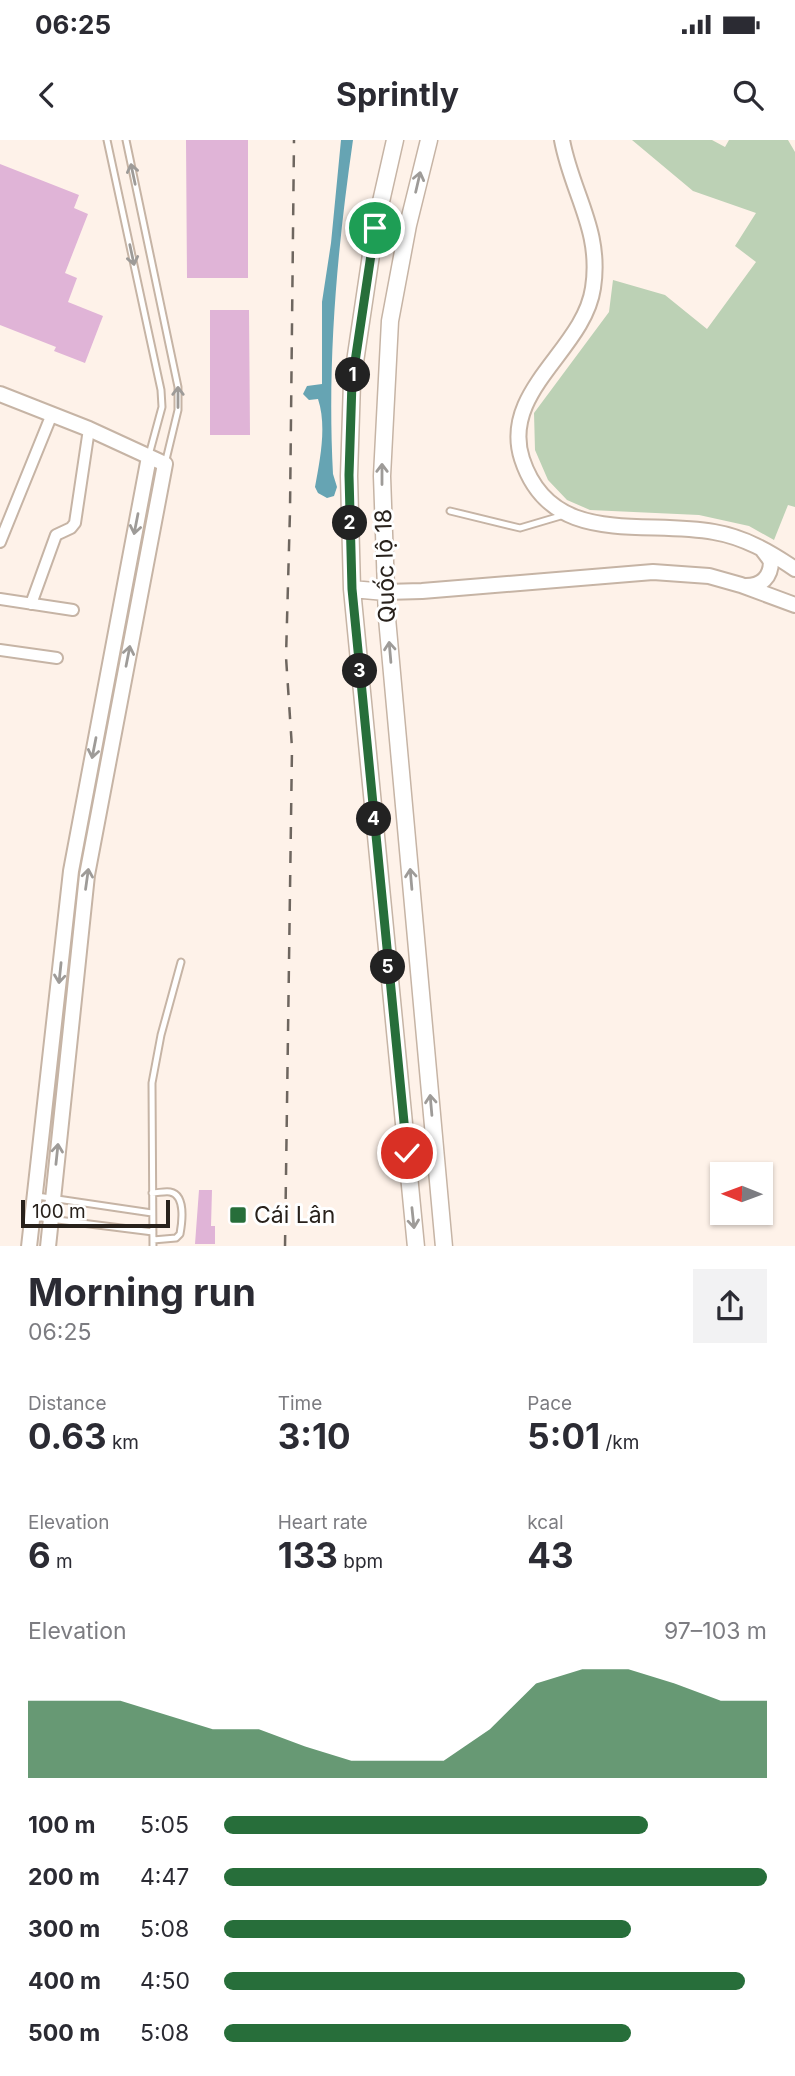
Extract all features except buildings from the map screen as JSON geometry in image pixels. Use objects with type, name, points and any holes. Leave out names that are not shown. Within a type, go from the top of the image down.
[{"type":"main road","name":"Quốc lộ 18","points":[[395,140],[375,228],[352,382],[349,475],[352,589],[416,1246]]},
{"type":"main road","name":"Quốc lộ 18","points":[[429,140],[408,225],[390,321],[382,476],[385,592],[444,1246]]},
{"type":"main road","points":[[562,140],[595,247],[592,293],[573,336],[530,394],[522,412],[521,455],[528,475],[551,506],[585,521],[707,531],[735,537],[758,546],[795,569]]},
{"type":"main road","points":[[0,394],[89,429],[165,464],[87,875],[48,1246]]},
{"type":"main road","points":[[29,1246],[71,871],[149,457]]},
{"type":"main road","points":[[741,585],[760,583],[769,574],[771,561],[758,546]]},
{"type":"main road","points":[[352,589],[422,591],[653,572],[709,576],[795,605]]},
{"type":"street","points":[[0,542],[52,414]]},
{"type":"street","points":[[30,604],[56,535],[75,523],[89,429]]},
{"type":"street","points":[[0,599],[73,610]]},
{"type":"street","points":[[0,650],[57,658]]},
{"type":"lane","points":[[107,140],[161,390],[162,407],[149,457]]},
{"type":"lane","points":[[126,140],[178,387],[178,410],[165,464]]},
{"type":"lane","points":[[450,511],[520,528],[567,514]]},
{"type":"lane","points":[[152,1193],[173,1192],[179,1196],[180,1234],[176,1238],[153,1243],[152,1213],[152,1193],[152,1083],[161,1035],[181,962]]},
{"type":"lane","points":[[34,1195],[152,1213]]},
{"type":"lane","points":[[32,1217],[153,1232]]},
{"type":"green space","points":[[632,140],[712,140],[725,147],[729,140],[788,140],[795,152],[795,507],[788,505],[774,540],[749,526],[699,515],[590,510],[567,500],[548,480],[535,450],[534,413],[609,312],[613,280],[665,295],[707,329],[756,262],[735,246],[756,213],[693,191]]},
{"type":"water","points":[[341,140],[353,140],[342,223],[332,348],[331,432],[333,474],[337,487],[334,496],[327,498],[318,493],[315,487],[322,443],[321,409],[318,399],[309,400],[303,394],[307,386],[322,384],[322,302]]},
{"type":"railway","points":[[285,1246],[292,748],[286,657],[294,140]]},
{"type":"place","name":"Cái Lân","points":[[238,1215]]},
{"type":"route","points":[[375,228],[352,382],[349,475],[352,589],[407,1153]]}]
